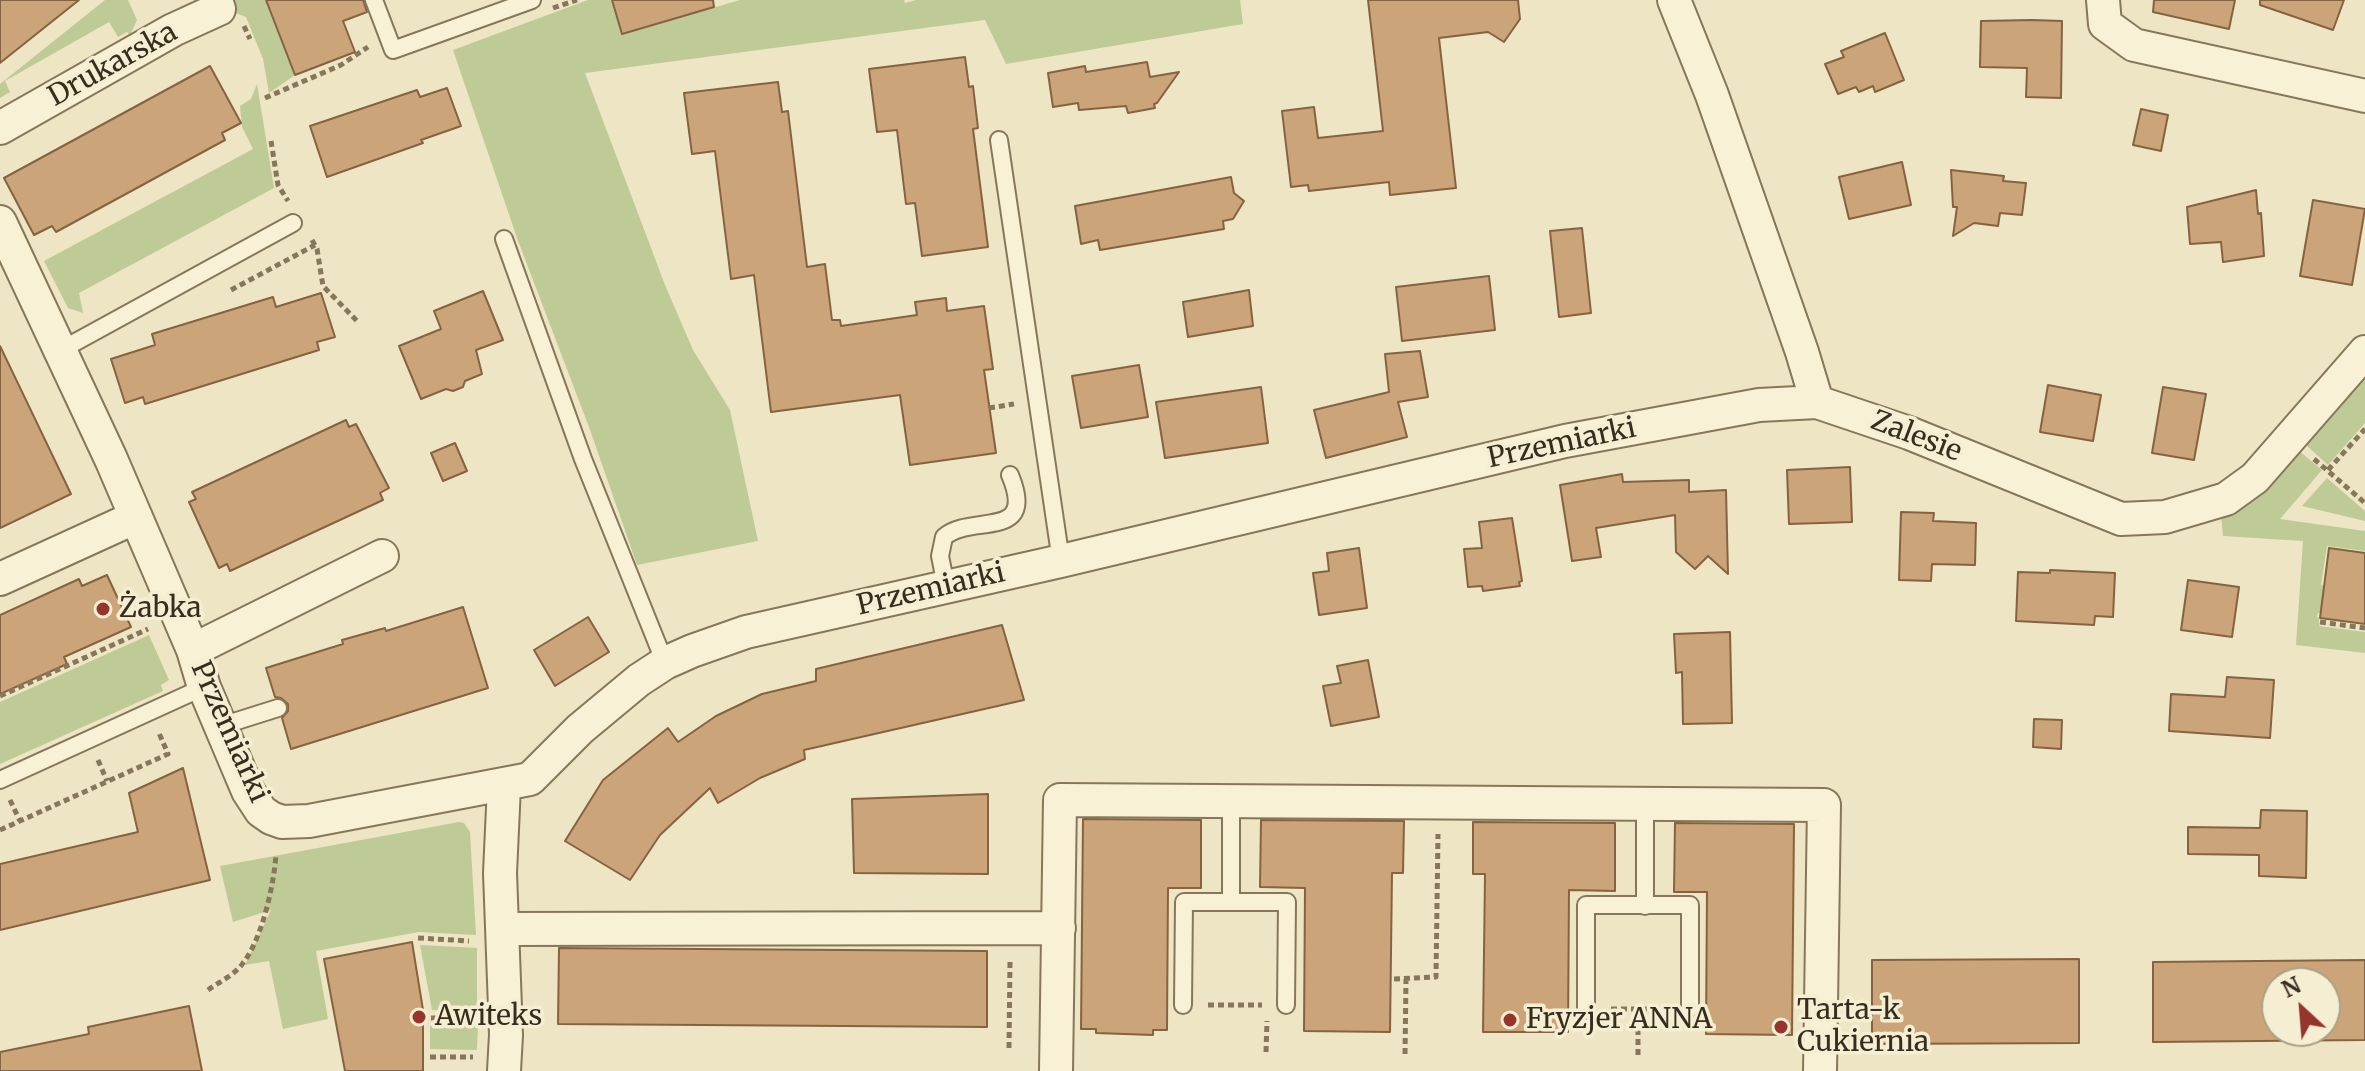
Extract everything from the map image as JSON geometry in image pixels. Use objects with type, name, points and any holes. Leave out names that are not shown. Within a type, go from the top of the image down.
[{"type":"street","name":"Drukarska","points":[[0,128],[173,30],[219,9],[216,0]]},
{"type":"street","points":[[1674,0],[1712,95],[1817,402]]},
{"type":"street","points":[[2103,0],[2105,24],[2134,45],[2365,96]]},
{"type":"street","name":"Przemiarki","points":[[0,222],[136,517],[193,650],[204,687],[254,801],[261,811],[282,822],[309,821],[530,779],[609,704],[665,663],[746,632],[1565,441],[1759,405],[1817,402]]},
{"type":"street","name":"Zalesie","points":[[1817,402],[1909,433],[2121,519],[2165,517],[2226,499],[2255,478],[2365,352]]},
{"type":"street","points":[[0,579],[136,517]]},
{"type":"street","name":"Przemiarki","points":[[193,650],[382,556]]},
{"type":"street","points":[[494,1064],[492,935],[500,873],[504,786]]},
{"type":"street","points":[[1056,1071],[1060,800],[1824,805],[1820,1071]]},
{"type":"street","points":[[492,935],[1059,928]]},
{"type":"lane","points":[[374,0],[393,50],[532,0]]},
{"type":"lane","points":[[999,140],[1061,561]]},
{"type":"lane","points":[[61,350],[293,216]]},
{"type":"lane","points":[[504,239],[583,459],[665,663]]},
{"type":"lane","points":[[946,586],[940,556],[944,537],[958,529],[996,524],[1012,516],[1016,498],[1010,475]]},
{"type":"lane","points":[[0,780],[204,687]]},
{"type":"lane","points":[[221,726],[278,708]]},
{"type":"lane","points":[[1231,801],[1231,902]]},
{"type":"lane","points":[[1645,803],[1645,906]]},
{"type":"lane","points":[[1183,1005],[1184,902],[1287,902],[1286,1005]]},
{"type":"lane","points":[[1586,1010],[1586,905],[1690,905],[1690,1008]]},
{"type":"path","points":[[265,98],[341,65],[387,35]]},
{"type":"path","points":[[271,141],[278,185],[293,216]]},
{"type":"path","points":[[307,233],[315,245],[323,286],[357,321]]},
{"type":"path","points":[[231,290],[315,245]]},
{"type":"path","points":[[989,408],[1016,404],[1018,418]]},
{"type":"path","points":[[2328,470],[2365,429]]},
{"type":"path","points":[[2320,463],[2365,503]]},
{"type":"path","points":[[2320,622],[2365,628]]},
{"type":"path","points":[[0,696],[152,627]]},
{"type":"path","points":[[0,830],[168,754],[156,725]]},
{"type":"path","points":[[1394,979],[1436,977],[1438,833]]},
{"type":"path","points":[[208,990],[243,964],[262,923],[275,872],[277,847]]},
{"type":"path","points":[[418,938],[492,935]]},
{"type":"path","points":[[1009,1048],[1010,949]]},
{"type":"path","points":[[1405,1054],[1406,979]]},
{"type":"path","points":[[1183,1005],[1286,1005]]},
{"type":"path","points":[[1586,1010],[1690,1008]]},
{"type":"path","points":[[1638,1009],[1638,1057]]},
{"type":"path","points":[[1266,1052],[1267,1010]]},
{"type":"path","points":[[431,1018],[485,1019]]},
{"type":"path","points":[[430,1057],[494,1064]]},
{"type":"green space","points":[[105,0],[128,0],[137,20],[130,35],[127,32],[118,37],[109,22],[5,81],[10,92],[0,98],[0,84]]},
{"type":"green space","points":[[228,0],[266,0],[295,75],[269,93],[263,59],[246,17],[233,12]]},
{"type":"green space","points":[[588,0],[612,0],[623,34],[740,0],[904,0],[905,3],[916,0],[1240,0],[1243,24],[1006,64],[985,20],[585,73],[665,285],[693,350],[730,410],[758,541],[637,565],[589,427],[517,238],[453,50]]},
{"type":"green space","points":[[257,84],[274,188],[79,293],[83,313],[68,308],[44,261],[253,149],[242,127],[240,106],[251,99]]},
{"type":"green space","points":[[2365,375],[2365,423],[2328,465],[2306,445]]},
{"type":"green space","points":[[2298,450],[2322,470],[2280,519],[2365,531],[2365,551],[2327,546],[2321,585],[2326,586],[2322,613],[2318,613],[2317,617],[2319,626],[2365,632],[2365,653],[2296,645],[2303,541],[2223,536],[2221,515]]},
{"type":"green space","points":[[2327,478],[2365,511],[2365,521],[2302,506]]},
{"type":"green space","points":[[149,635],[169,680],[161,685],[163,691],[0,764],[0,702]]},
{"type":"green space","points":[[464,823],[470,832],[476,935],[419,932],[316,951],[328,1019],[283,1029],[269,961],[245,965],[271,910],[233,922],[220,866]]},
{"type":"green space","points":[[420,945],[477,948],[477,1011],[432,1010]]},
{"type":"green space","points":[[430,1026],[478,1026],[477,1050],[430,1049]]},
{"type":"building","points":[[0,0],[79,0],[0,63]]},
{"type":"building","points":[[266,0],[363,0],[367,12],[343,21],[355,52],[295,75]]},
{"type":"building","points":[[612,0],[713,0],[714,7],[622,34]]},
{"type":"building","points":[[1368,0],[1518,0],[1520,19],[1504,42],[1488,32],[1439,38],[1456,188],[1390,195],[1389,182],[1309,191],[1308,185],[1291,187],[1282,111],[1314,107],[1318,138],[1383,131]]},
{"type":"building","points":[[2154,0],[2235,0],[2229,29],[2153,12]]},
{"type":"building","points":[[2260,0],[2344,0],[2333,30],[2260,5]]},
{"type":"building","points":[[1981,21],[2062,21],[2061,98],[2026,97],[2027,68],[1980,67]]},
{"type":"building","points":[[1885,33],[1904,80],[1875,92],[1873,86],[1859,92],[1856,87],[1838,94],[1825,64],[1844,57],[1841,51]]},
{"type":"building","points":[[965,57],[969,87],[973,86],[978,128],[973,129],[988,247],[922,256],[915,203],[906,204],[897,130],[877,132],[869,69]]},
{"type":"building","points":[[1147,62],[1150,77],[1179,72],[1154,104],[1155,108],[1128,113],[1126,106],[1079,110],[1078,103],[1053,107],[1048,73],[1085,66],[1086,72]]},
{"type":"building","points":[[210,66],[241,123],[222,133],[225,140],[56,232],[52,226],[34,235],[4,178]]},
{"type":"building","points":[[778,82],[782,112],[788,111],[807,267],[825,264],[832,320],[840,320],[841,326],[917,315],[915,302],[946,298],[947,311],[984,306],[993,369],[984,370],[996,453],[910,465],[900,395],[771,412],[754,275],[731,279],[715,151],[692,154],[684,93]]},
{"type":"building","points":[[447,88],[461,126],[327,177],[310,126],[417,90],[420,97]]},
{"type":"building","points":[[2141,109],[2168,115],[2161,151],[2133,145]]},
{"type":"building","points":[[1902,162],[1911,205],[1849,219],[1839,177]]},
{"type":"building","points":[[1951,170],[2004,176],[2003,181],[2026,183],[2022,215],[2000,213],[1998,226],[1974,223],[1953,236],[1957,207],[1953,207]]},
{"type":"building","points":[[1231,177],[1234,193],[1244,201],[1233,219],[1223,221],[1224,229],[1100,250],[1098,240],[1081,244],[1075,206]]},
{"type":"building","points":[[2256,190],[2264,256],[2223,262],[2221,242],[2190,244],[2187,207]]},
{"type":"building","points":[[2313,200],[2365,209],[2352,285],[2300,276]]},
{"type":"building","points":[[1582,228],[1591,313],[1559,317],[1550,231]]},
{"type":"building","points":[[1489,276],[1495,330],[1402,341],[1396,287]]},
{"type":"building","points":[[1249,290],[1253,326],[1188,337],[1183,302]]},
{"type":"building","points":[[483,291],[503,340],[476,350],[482,374],[465,381],[463,387],[453,391],[446,389],[421,399],[399,346],[441,329],[434,311]]},
{"type":"building","points":[[321,293],[335,337],[317,342],[319,350],[145,404],[143,397],[125,403],[111,359],[155,345],[152,334],[273,297],[276,307]]},
{"type":"building","points":[[0,346],[71,494],[0,528]]},
{"type":"building","points":[[1420,351],[1428,397],[1398,402],[1407,437],[1326,458],[1314,410],[1389,392],[1385,354]]},
{"type":"building","points":[[1139,365],[1148,417],[1081,428],[1072,376]]},
{"type":"building","points":[[2048,385],[2101,395],[2093,441],[2040,432]]},
{"type":"building","points":[[1261,387],[1268,443],[1165,458],[1156,402]]},
{"type":"building","points":[[2163,387],[2206,394],[2194,460],[2152,453]]},
{"type":"building","points":[[346,420],[349,427],[356,424],[389,488],[380,493],[383,500],[230,571],[227,564],[219,568],[189,502],[196,499],[192,492]]},
{"type":"building","points":[[455,443],[467,471],[443,481],[431,453]]},
{"type":"building","points":[[1850,467],[1852,522],[1789,524],[1787,470]]},
{"type":"building","points":[[1622,474],[1623,482],[1689,480],[1689,492],[1726,490],[1728,574],[1708,556],[1695,569],[1676,552],[1675,515],[1596,528],[1601,557],[1572,561],[1560,485]]},
{"type":"building","points":[[1901,512],[1934,513],[1933,521],[1976,523],[1975,565],[1932,564],[1931,581],[1899,580]]},
{"type":"building","points":[[1512,518],[1522,581],[1519,582],[1520,586],[1483,591],[1482,586],[1468,587],[1464,549],[1482,548],[1479,522]]},
{"type":"building","points":[[1359,548],[1367,608],[1319,615],[1313,573],[1329,571],[1327,553]]},
{"type":"building","points":[[2329,548],[2365,553],[2365,624],[2320,618]]},
{"type":"building","points":[[2050,570],[2115,573],[2113,617],[2095,616],[2094,625],[2016,621],[2018,572],[2050,573]]},
{"type":"building","points":[[107,575],[131,627],[64,657],[67,664],[0,694],[0,615],[79,579],[82,586]]},
{"type":"building","points":[[2188,580],[2239,587],[2232,637],[2181,630]]},
{"type":"building","points":[[463,607],[488,688],[291,749],[282,718],[288,711],[288,704],[275,697],[266,668],[343,644],[342,640],[385,628],[386,631]]},
{"type":"building","points":[[588,617],[609,652],[555,686],[534,650]]},
{"type":"building","points":[[1002,625],[1024,700],[804,750],[805,759],[760,778],[718,803],[710,788],[660,835],[630,880],[565,841],[603,780],[668,728],[678,742],[716,716],[762,694],[816,681],[816,669]]},
{"type":"building","points":[[1730,632],[1732,723],[1683,724],[1682,672],[1676,673],[1674,634]]},
{"type":"building","points":[[1368,660],[1379,717],[1331,726],[1323,686],[1341,683],[1337,666]]},
{"type":"building","points":[[2227,677],[2274,680],[2270,738],[2169,731],[2171,694],[2225,697]]},
{"type":"building","points":[[2034,719],[2062,720],[2061,749],[2033,747]]},
{"type":"building","points":[[183,768],[210,880],[0,930],[0,864],[138,832],[129,793]]},
{"type":"building","points":[[988,794],[988,874],[854,873],[852,799]]},
{"type":"building","points":[[2261,810],[2307,811],[2306,878],[2259,876],[2259,855],[2188,854],[2188,827],[2260,828]]},
{"type":"building","points":[[1083,819],[1201,820],[1201,888],[1168,888],[1167,1030],[1153,1030],[1153,1035],[1096,1033],[1096,1029],[1081,1029]]},
{"type":"building","points":[[1261,820],[1404,821],[1403,873],[1392,873],[1390,1032],[1304,1031],[1305,888],[1260,887]]},
{"type":"building","points":[[1473,822],[1615,823],[1615,891],[1569,890],[1568,1032],[1483,1032],[1485,874],[1473,874]]},
{"type":"building","points":[[1675,823],[1794,824],[1792,1035],[1706,1034],[1707,892],[1674,892]]},
{"type":"building","points":[[412,942],[423,1010],[423,1071],[345,1071],[324,959]]},
{"type":"building","points":[[559,948],[987,951],[987,1027],[558,1024]]},
{"type":"building","points":[[2079,959],[2079,1043],[1872,1044],[1872,960]]},
{"type":"building","points":[[2365,960],[2365,1040],[2341,1040],[2341,967],[2261,967],[2261,1041],[2153,1042],[2153,962]]},
{"type":"building","points":[[189,1006],[202,1071],[0,1071],[0,1052],[89,1034],[88,1027]]},
{"type":"place","name":"Żabka","points":[[103,609]]},
{"type":"place","name":"Awiteks","points":[[419,1017]]},
{"type":"place","name":"Fryzjer ANNA","points":[[1510,1020]]},
{"type":"place","name":"Tarta-k Cukiernia","points":[[1781,1027]]}]
